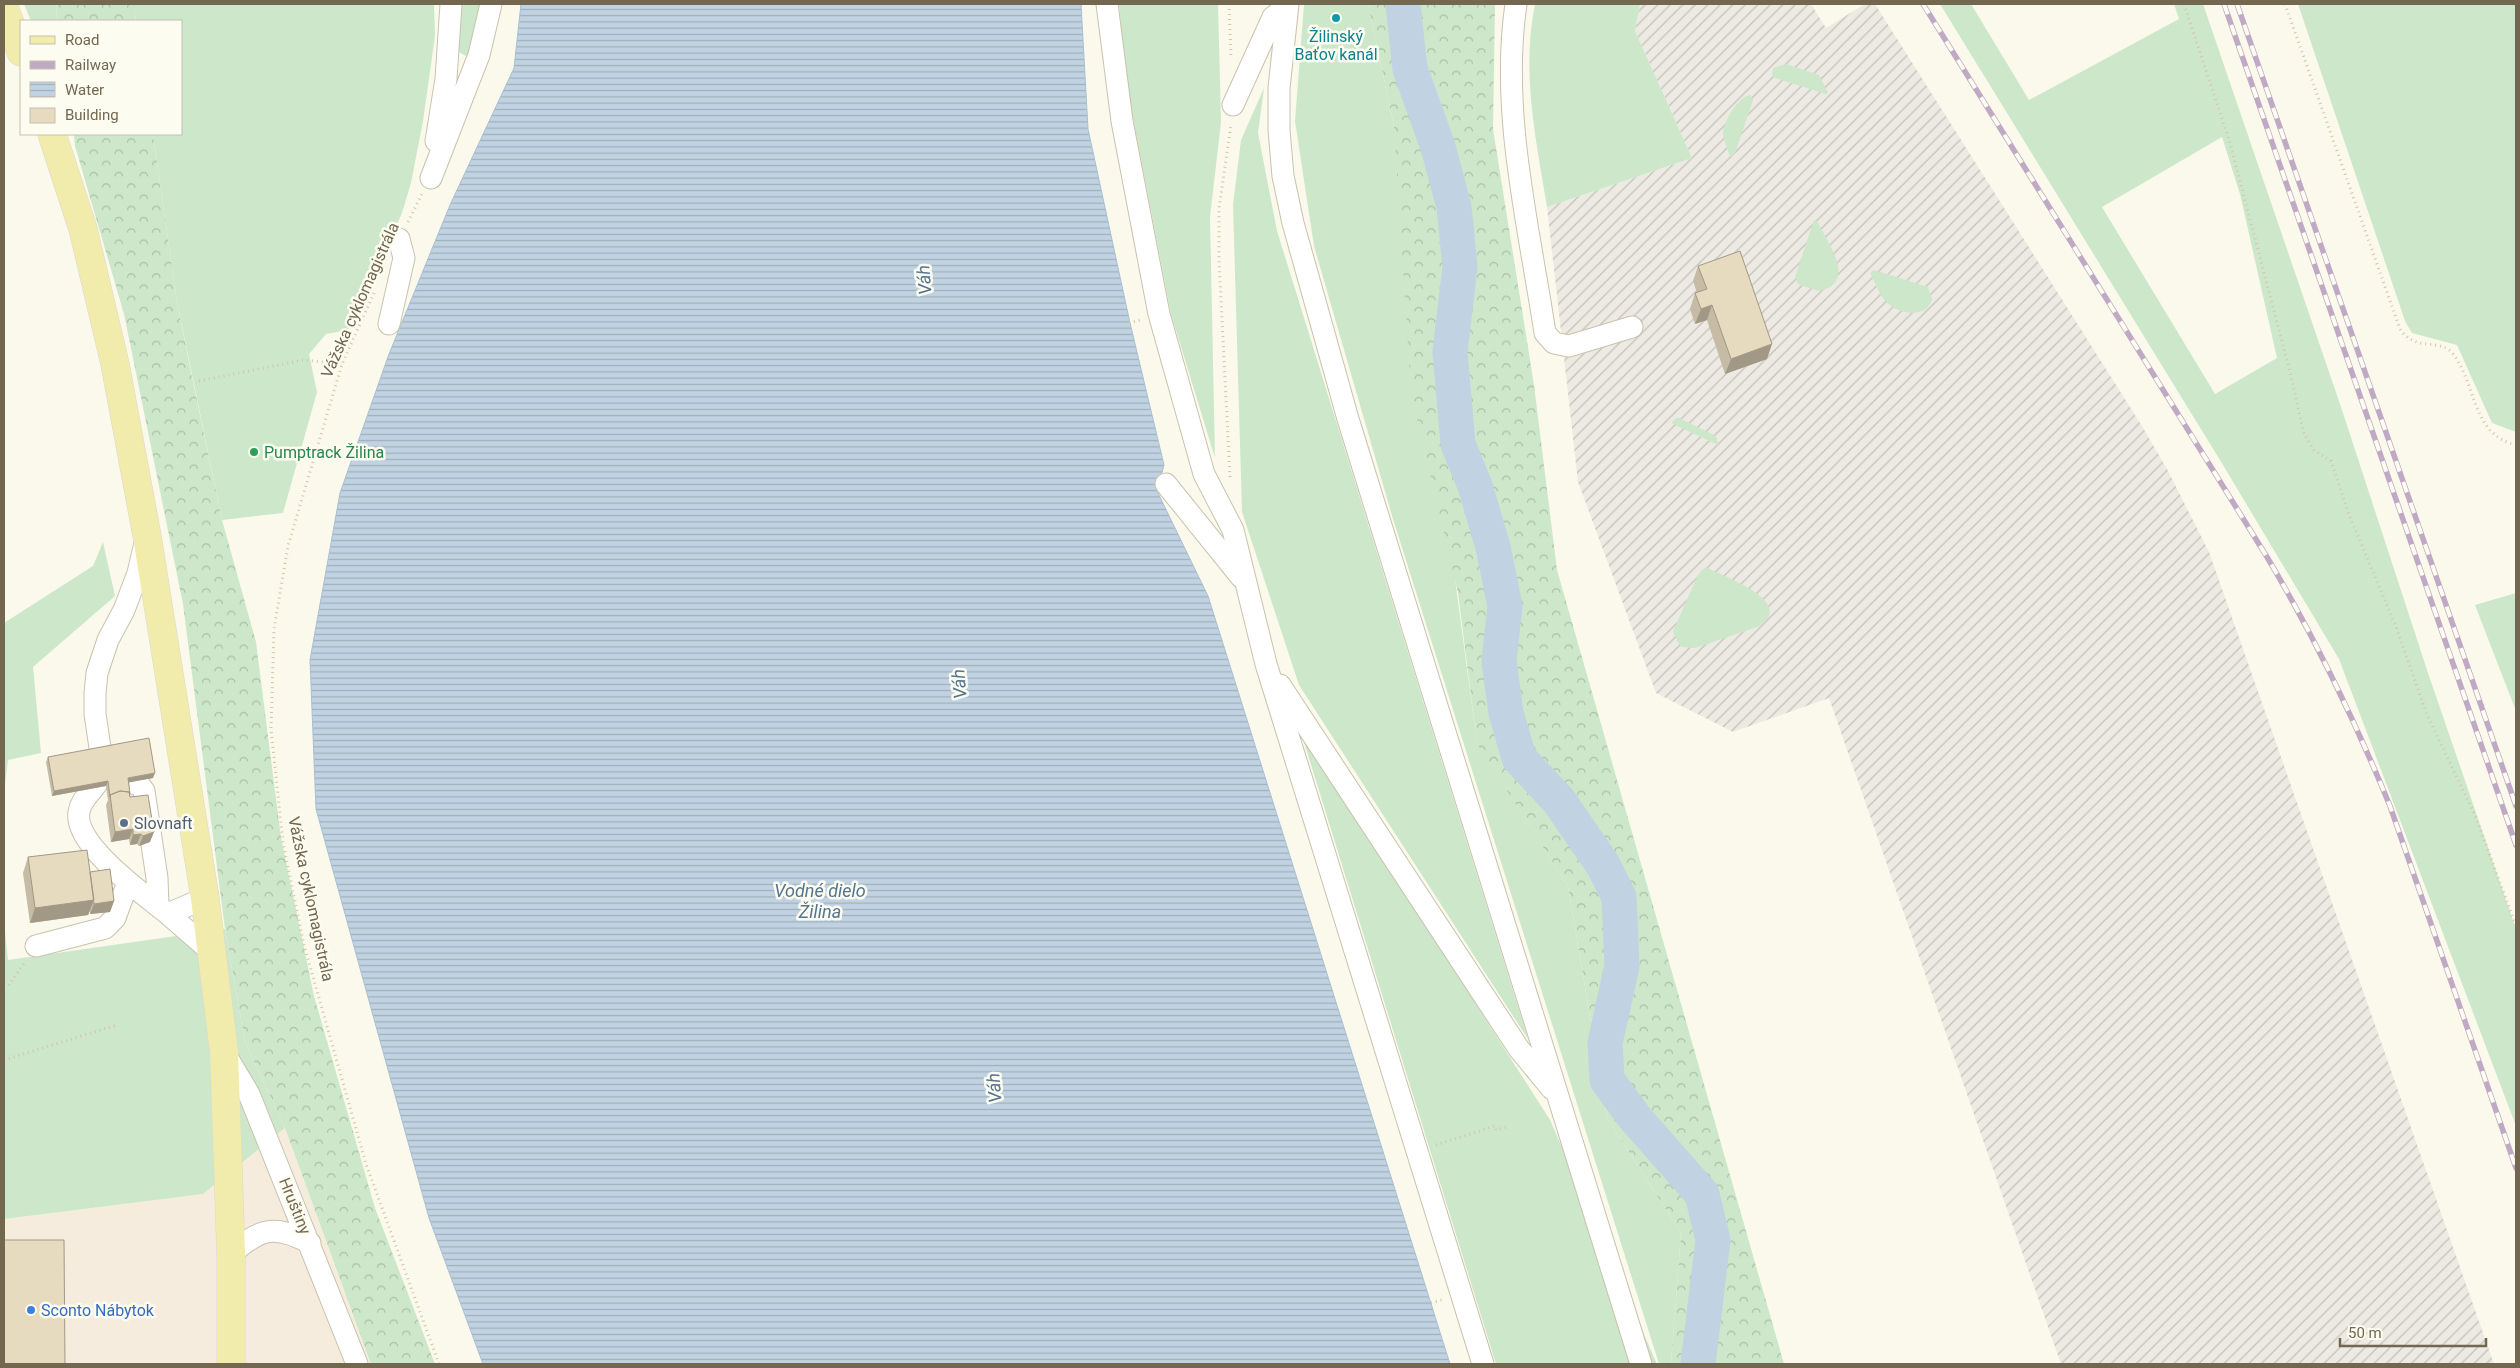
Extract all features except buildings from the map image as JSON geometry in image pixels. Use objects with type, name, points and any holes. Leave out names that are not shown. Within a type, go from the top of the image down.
[{"type":"main road","points":[[4,8],[20,49]]},
{"type":"main road","points":[[52,135],[83,229],[108,335],[147,536],[213,953],[224,1052],[231,1254],[231,1364]]},
{"type":"street","points":[[431,178],[448,62],[451,4]]},
{"type":"street","points":[[431,178],[474,69],[491,4]]},
{"type":"street","points":[[1107,4],[1124,130],[1159,314],[1204,474],[1233,530],[1244,581],[1266,664],[1483,1364]]},
{"type":"street","points":[[1516,4],[1512,30],[1513,98],[1518,158],[1545,333],[1554,343],[1569,346],[1632,327]]},
{"type":"street","points":[[1233,105],[1273,17],[1287,5]]},
{"type":"street","points":[[1287,5],[1278,130],[1283,176],[1293,223],[1348,419],[1641,1364]]},
{"type":"street","points":[[448,62],[474,69]]},
{"type":"street","points":[[389,324],[404,258],[399,239]]},
{"type":"street","points":[[1166,484],[1244,581]]},
{"type":"street","points":[[147,536],[138,573],[124,610],[108,640],[98,673],[95,714],[102,768],[97,783],[82,803],[78,819],[80,828],[112,869],[213,953]]},
{"type":"street","points":[[1266,664],[1519,1049],[1559,1097]]},
{"type":"street","points":[[102,768],[114,781],[139,784],[144,791],[163,910]]},
{"type":"street","points":[[36,946],[105,928],[115,918],[128,882]]},
{"type":"street","points":[[163,910],[205,898]]},
{"type":"street","name":"Hruštiny","points":[[224,1052],[249,1094],[357,1364]]},
{"type":"street","points":[[231,1254],[250,1237],[264,1231],[279,1230],[293,1234],[310,1243]]},
{"type":"path","points":[[1228,4],[1231,59]]},
{"type":"path","points":[[2184,4],[2230,143],[2290,372],[2304,434],[2314,450],[2331,461],[2348,512],[2396,628],[2427,715],[2476,815],[2516,926]]},
{"type":"path","points":[[2285,4],[2400,329],[2406,338],[2418,343],[2443,347],[2452,352],[2460,363],[2486,427],[2498,438],[2516,445]]},
{"type":"path","points":[[1230,481],[1222,353],[1219,210],[1233,105]]},
{"type":"path","name":"Vážska cyklomagistrála","points":[[399,239],[431,178]]},
{"type":"path","name":"Vážska cyklomagistrála","points":[[375,291],[342,364],[288,546],[274,629],[272,738],[283,843],[304,945],[366,1164],[439,1364]]},
{"type":"path","points":[[200,381],[303,360],[342,364]]},
{"type":"path","points":[[4,986],[8,986],[36,946]]},
{"type":"path","points":[[4,1060],[117,1025]]},
{"type":"path","points":[[1417,1151],[1495,1126],[1496,1130],[1507,1127]]},
{"type":"shaded area","points":[[1640,4],[1811,4],[1826,28],[1865,4],[1875,4],[2142,426],[2167,469],[2209,552],[2494,1364],[2061,1364],[1829,698],[1733,732],[1656,693],[1578,482],[1547,207],[1692,158],[1635,31]]},
{"type":"shaded area","points":[[285,1128],[371,1364],[4,1364],[4,1219],[203,1194]]},
{"type":"green space","points":[[24,4],[57,4],[56,20],[31,20]]},
{"type":"green space","points":[[57,4],[134,4],[136,20],[56,20]]},
{"type":"green space","points":[[134,4],[434,4],[435,36],[423,121],[411,183],[402,213],[358,313],[348,330],[326,334],[309,354],[317,392],[283,513],[222,520],[177,302],[153,135],[182,135],[182,20],[136,20]]},
{"type":"green space","points":[[457,4],[485,4],[473,53],[466,56],[455,50]]},
{"type":"green space","points":[[1119,4],[1218,4],[1221,122],[1210,217],[1215,458],[1171,314],[1127,87]]},
{"type":"green space","points":[[1304,4],[1368,4],[1394,126],[1477,743],[1568,886],[1607,1118],[1681,1233],[1671,1364],[1659,1364],[1393,519],[1314,246],[1295,121]]},
{"type":"green space","points":[[1368,4],[1495,4],[1493,129],[1534,385],[1557,570],[1784,1364],[1671,1364],[1681,1233],[1607,1118],[1568,886],[1477,744],[1458,593],[1411,393],[1394,126]]},
{"type":"green space","points":[[1535,4],[1640,4],[1635,31],[1692,158],[1547,207],[1535,131],[1530,81],[1529,55]]},
{"type":"green space","points":[[1940,4],[1971,4],[2029,100],[2179,19],[2174,4],[2203,4],[2341,407],[2428,673],[2516,929],[2516,1126],[2339,659],[2223,465]],"holes":[[[2222,137],[2240,194],[2277,358],[2215,394],[2102,207]]]},
{"type":"green space","points":[[2298,4],[2516,4],[2516,432],[2492,423],[2457,345],[2412,333],[2405,321]]},
{"type":"green space","points":[[1786,64],[1819,75],[1828,93],[1826,94],[1772,77],[1773,68]]},
{"type":"green space","points":[[1264,88],[1258,133],[1277,231],[1528,1039],[1299,685],[1242,512],[1233,205],[1241,140]]},
{"type":"green space","points":[[1750,95],[1753,100],[1735,153],[1732,156],[1729,154],[1725,142],[1724,129],[1728,117],[1736,105]]},
{"type":"green space","points":[[74,135],[153,135],[177,302],[191,372],[222,520],[256,642],[281,838],[314,996],[375,1208],[435,1364],[371,1364],[285,1128],[245,1042],[225,929],[183,604],[124,314],[75,146]]},
{"type":"green space","points":[[1814,220],[1817,221],[1833,250],[1838,271],[1837,280],[1830,287],[1818,291],[1798,284],[1795,277]]},
{"type":"green space","points":[[1874,270],[1928,287],[1932,299],[1929,306],[1917,313],[1909,313],[1894,308],[1888,304],[1879,292],[1870,273]]},
{"type":"green space","points":[[1676,418],[1712,434],[1717,438],[1718,445],[1673,424],[1672,422]]},
{"type":"green space","points":[[103,542],[115,596],[33,667],[41,753],[8,760],[4,793],[4,623],[93,566]]},
{"type":"green space","points":[[1708,568],[1742,584],[1764,599],[1769,608],[1769,617],[1760,626],[1695,648],[1682,647],[1678,643],[1673,631],[1698,575],[1703,569]]},
{"type":"green space","points":[[2516,593],[2516,711],[2475,605]]},
{"type":"green space","points":[[1300,729],[1550,1120],[1657,1364],[1496,1364]]},
{"type":"green space","points":[[4,922],[8,960],[225,929],[245,1042],[285,1128],[203,1194],[4,1219]]},
{"type":"water","name":"Vodné dielo Žilina","points":[[521,4],[1081,4],[1088,129],[1130,323],[1164,465],[1157,491],[1208,596],[1450,1364],[483,1364],[429,1218],[316,809],[310,660],[340,493],[389,354],[450,205],[514,68]]},
{"type":"waterway","points":[[1403,4],[1410,69],[1438,147],[1454,207],[1460,267],[1450,352],[1458,444],[1475,486],[1493,547],[1505,606],[1499,661],[1506,713],[1519,758],[1559,801],[1603,865],[1619,897],[1622,966],[1605,1043],[1607,1080],[1635,1118],[1702,1194],[1713,1240],[1698,1364]]},
{"type":"railway","points":[[1923,4],[2267,557],[2317,648],[2363,742],[2390,806],[2516,1168]]},
{"type":"railway","points":[[2224,4],[2516,845]]},
{"type":"railway","points":[[2237,4],[2516,806]]},
{"type":"place","name":"Žilinský Baťov kanál","points":[[1336,18]]},
{"type":"place","name":"Pumptrack Žilina","points":[[254,452]]},
{"type":"place","name":"Slovnaft","points":[[124,823]]},
{"type":"place","name":"Sconto Nábytok","points":[[31,1310]]},
{"type":"water label","name":"Váh","points":[[924,280]]},
{"type":"water label","name":"Váh","points":[[959,684]]},
{"type":"water label","name":"Váh","points":[[994,1088]]}]
